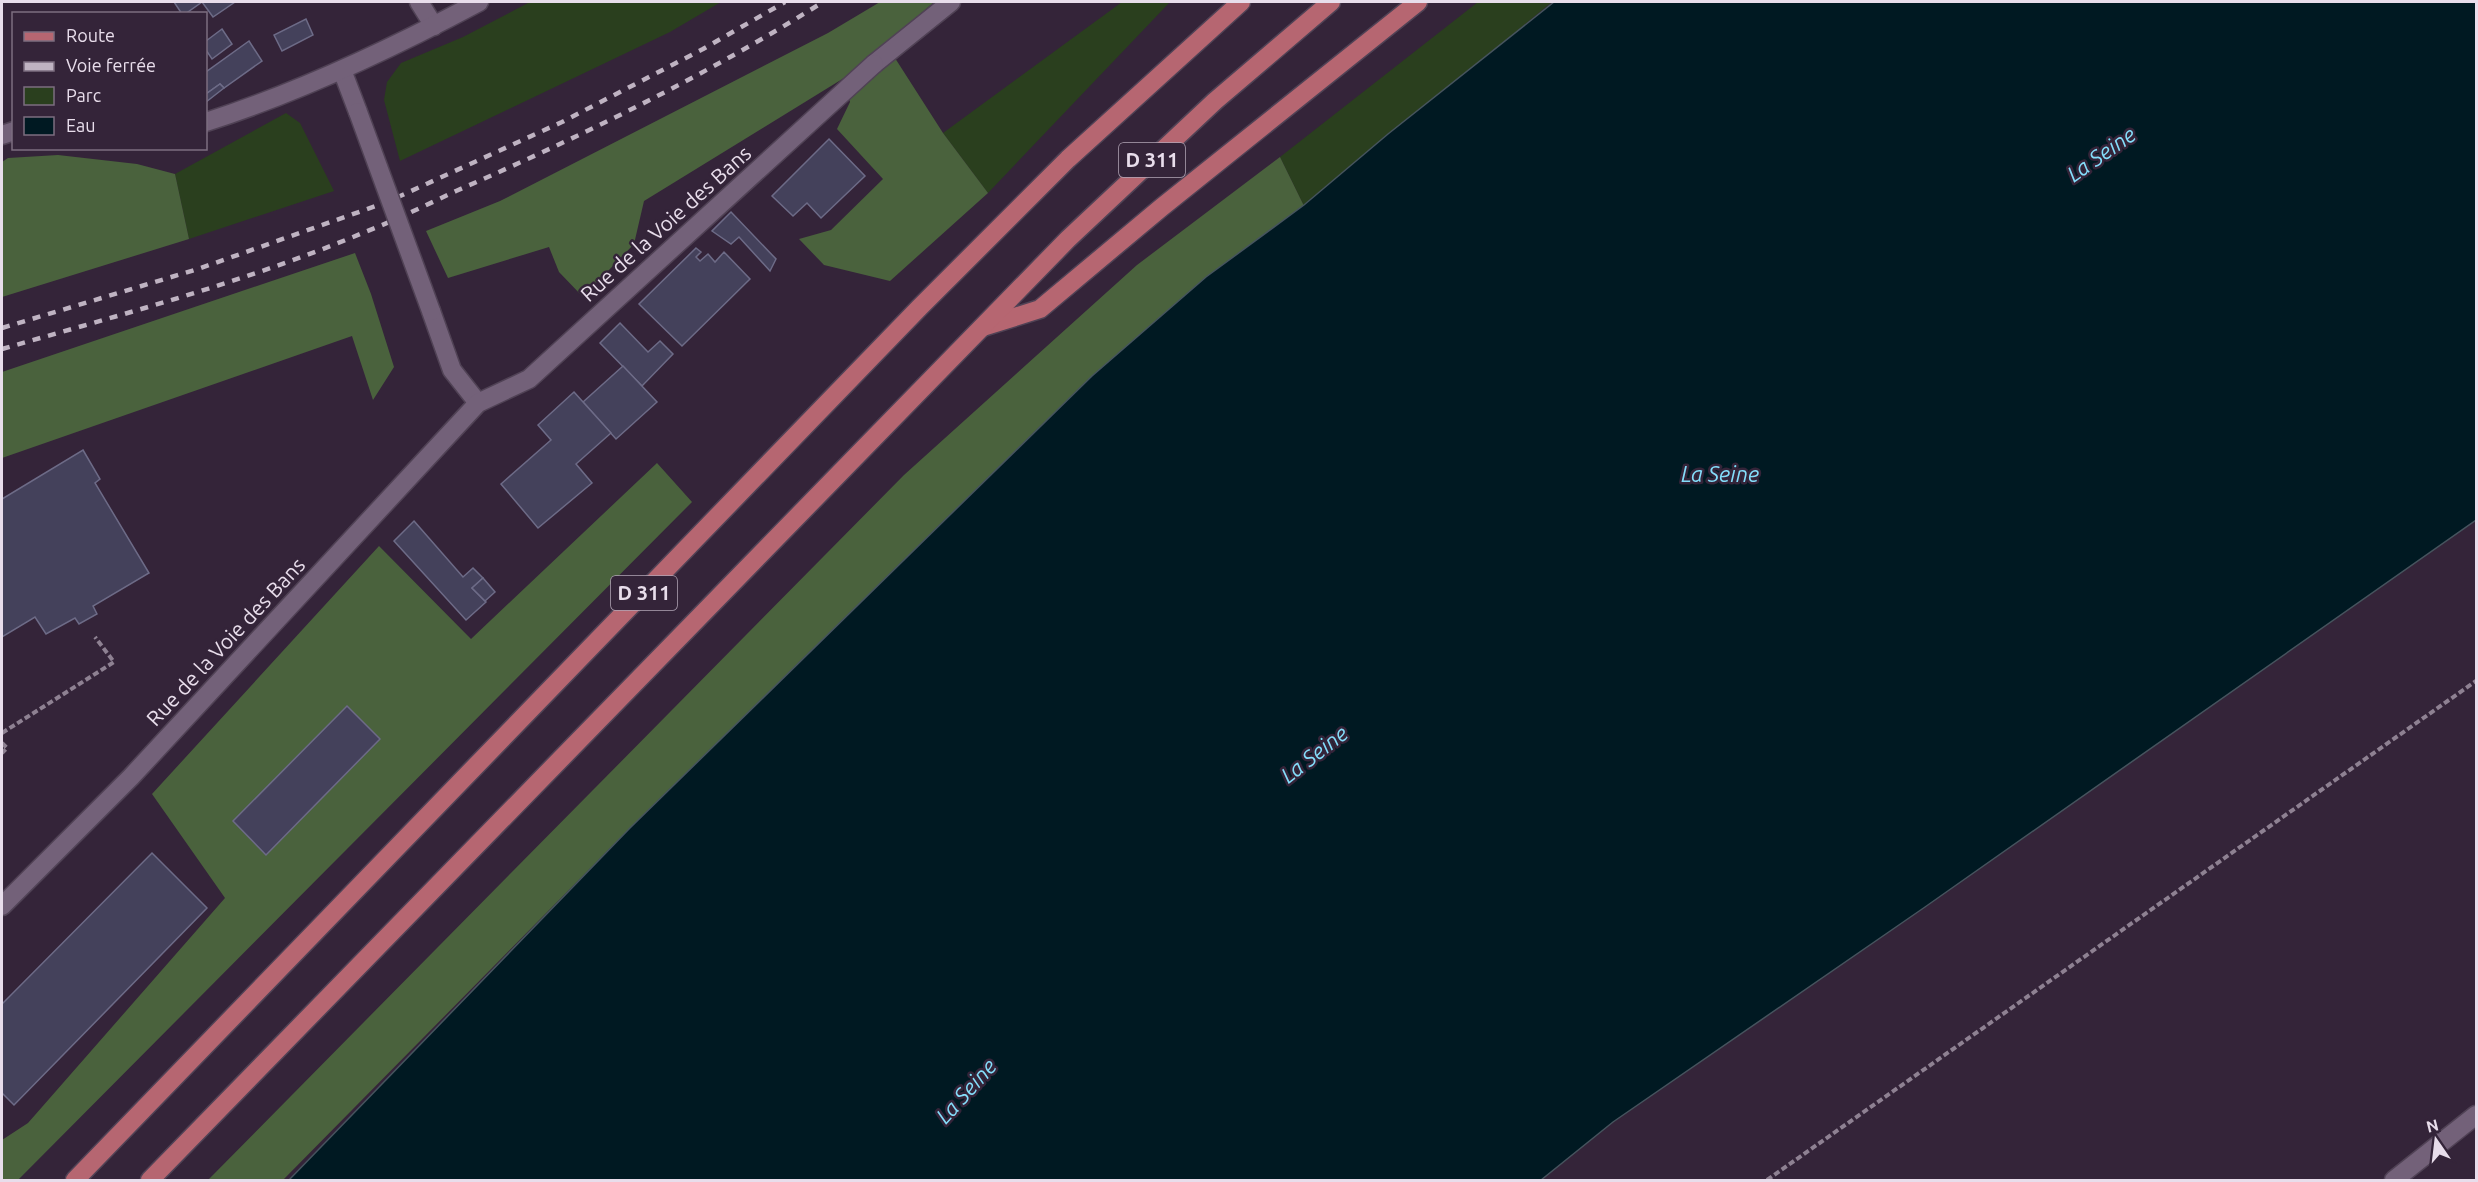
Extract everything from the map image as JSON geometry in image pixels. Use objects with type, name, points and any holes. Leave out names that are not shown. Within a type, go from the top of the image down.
[{"type":"main road","name":"D 311","points":[[75,1180],[928,300],[1068,159],[1224,9],[1241,2]]},
{"type":"main road","name":"D 311","points":[[150,1180],[1068,239],[1215,101],[1331,2]]},
{"type":"main road","points":[[981,327],[1040,309],[1162,207],[1418,2]]},
{"type":"street","points":[[419,2],[434,26]]},
{"type":"street","points":[[207,122],[243,110],[342,70],[479,2]]},
{"type":"street","name":"Rue de la Voie des Bans","points":[[2,906],[130,777],[478,403],[529,379],[874,64],[951,2]]},
{"type":"street","points":[[342,70],[453,370],[478,403]]},
{"type":"street","points":[[2394,1180],[2476,1115]]},
{"type":"path","points":[[2,733],[114,662],[95,637]]},
{"type":"path","points":[[1767,1180],[2476,681]]},
{"type":"path","points":[[2,743],[7,748],[2,753]]},
{"type":"green space","points":[[530,2],[721,2],[670,32],[400,161],[384,100],[387,82],[401,63],[463,37]]},
{"type":"green space","points":[[880,2],[934,2],[886,44],[943,133],[988,193],[890,281],[824,265],[799,239],[831,230],[883,179],[837,129],[850,102],[844,78],[644,201],[634,244],[583,297],[559,272],[549,247],[448,278],[426,231],[500,201],[828,33]]},
{"type":"green space","points":[[1122,2],[1170,2],[988,193],[943,133]]},
{"type":"green space","points":[[1478,2],[1552,2],[1304,206],[1280,157]]},
{"type":"green space","points":[[286,113],[300,123],[334,191],[189,239],[175,174]]},
{"type":"green space","points":[[58,155],[137,164],[175,174],[189,239],[2,297],[2,162],[8,158]]},
{"type":"green space","points":[[1280,157],[1304,206],[1092,376],[630,828],[283,1180],[208,1180],[904,475],[1137,265]]},
{"type":"green space","points":[[355,253],[371,294],[394,367],[373,400],[352,336],[2,458],[2,372]]},
{"type":"green space","points":[[657,463],[692,502],[18,1180],[2,1180],[2,1140],[28,1123],[225,898],[152,794],[379,546],[471,639]]},
{"type":"water","name":"La Seine","points":[[1554,2],[2476,2],[2476,520],[1925,907],[1613,1122],[1541,1180],[289,1180],[630,828],[1092,376],[1206,277],[1304,205],[1388,134]]},
{"type":"building","points":[[174,2],[202,2],[188,12],[181,12]]},
{"type":"building","points":[[202,2],[235,2],[213,17]]},
{"type":"building","points":[[306,19],[313,35],[282,51],[274,35]]},
{"type":"building","points":[[222,29],[232,44],[212,59],[207,52],[207,40]]},
{"type":"building","points":[[249,41],[262,61],[224,88],[220,84],[207,93],[207,71]]},
{"type":"building","points":[[220,84],[224,88],[207,101],[207,93]]},
{"type":"building","points":[[829,139],[865,176],[821,218],[807,203],[793,216],[772,196]]},
{"type":"building","points":[[731,212],[776,259],[770,271],[739,237],[731,244],[712,231]]},
{"type":"building","points":[[696,248],[701,252],[696,257],[700,261],[708,254],[715,262],[724,252],[750,279],[682,346],[639,304]]},
{"type":"building","points":[[620,323],[648,352],[660,341],[673,354],[642,386],[600,343]]},
{"type":"building","points":[[623,366],[657,402],[616,439],[583,402]]},
{"type":"building","points":[[574,392],[611,433],[576,464],[592,483],[538,528],[501,484],[551,440],[538,425]]},
{"type":"building","points":[[83,450],[100,479],[95,483],[149,573],[93,606],[97,614],[79,624],[75,618],[46,634],[35,617],[2,637],[2,499]]},
{"type":"building","points":[[414,521],[463,577],[473,568],[483,578],[472,588],[486,602],[466,620],[394,541]]},
{"type":"building","points":[[483,578],[495,592],[485,601],[472,588]]},
{"type":"building","points":[[347,706],[380,739],[266,855],[233,821]]},
{"type":"building","points":[[152,853],[207,908],[14,1105],[2,1093],[2,1004]]},
{"type":"railway","points":[[2,328],[198,269],[387,202],[562,122],[703,49],[785,2]]},
{"type":"railway","points":[[2,349],[231,281],[321,250],[377,227],[550,149],[643,103],[734,55],[823,2]]}]
